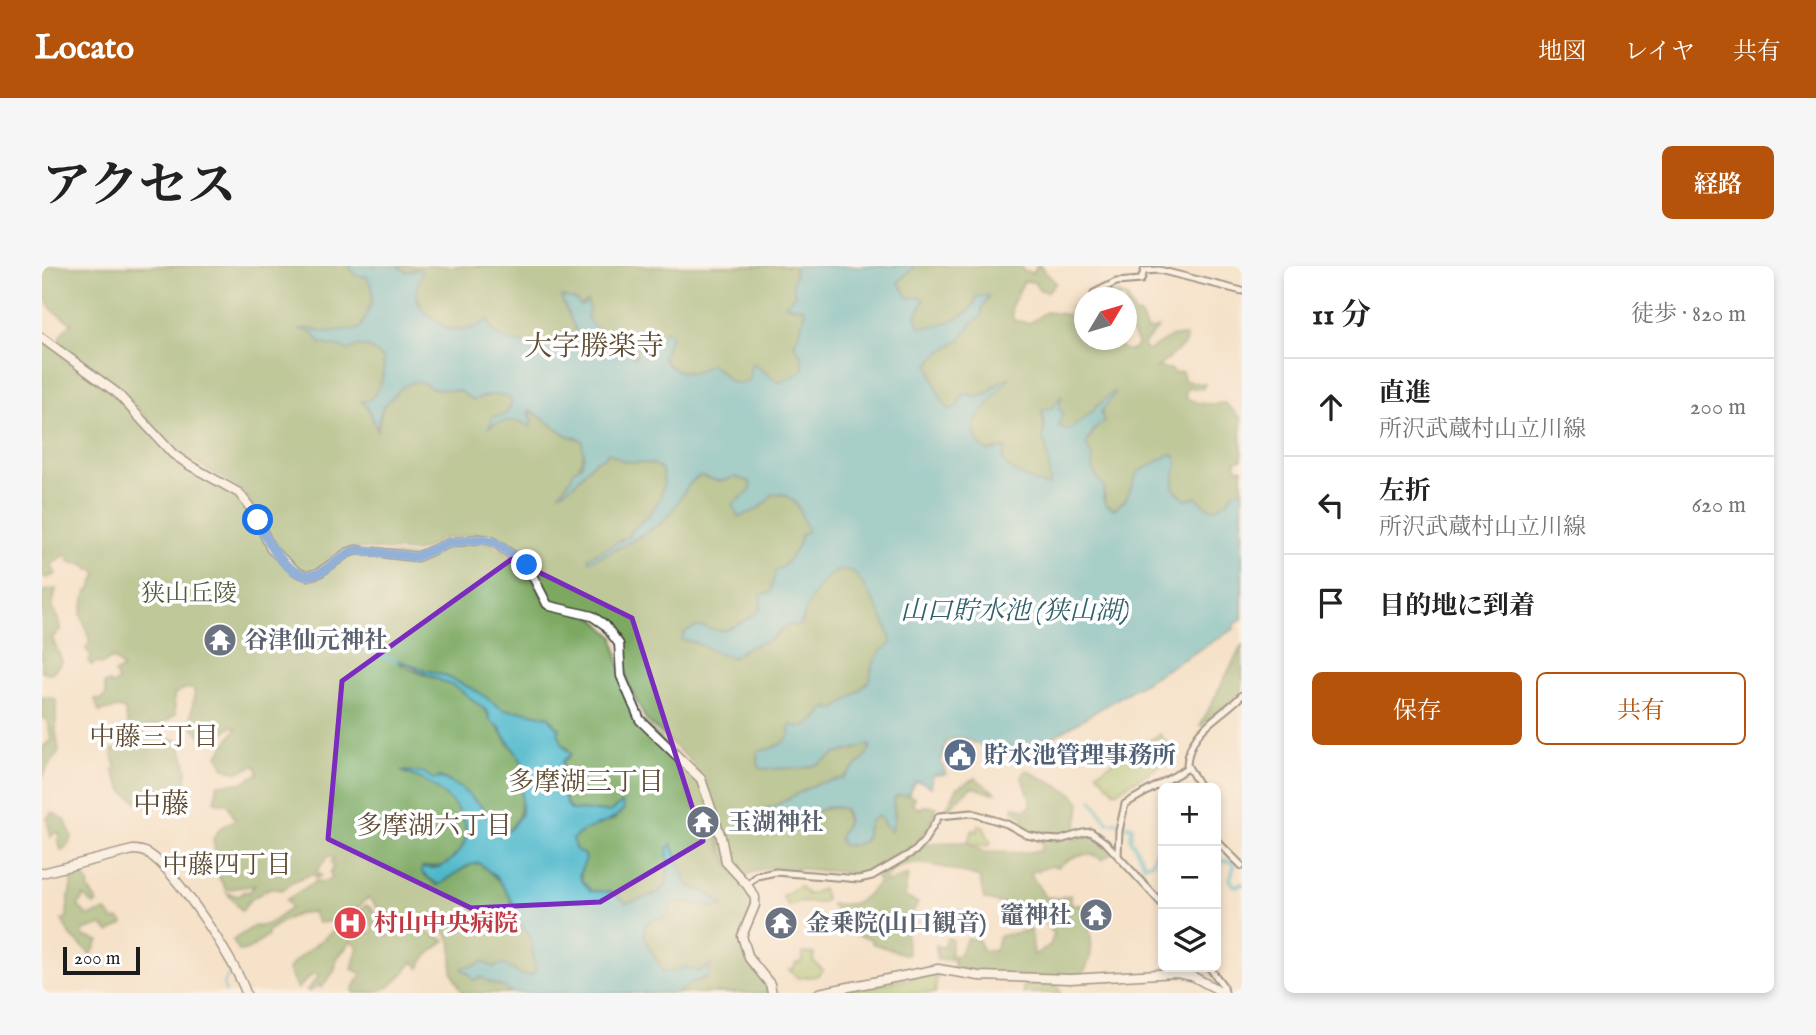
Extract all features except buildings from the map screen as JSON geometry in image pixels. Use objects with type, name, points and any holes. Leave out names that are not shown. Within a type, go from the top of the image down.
[{"type":"main road","points":[[42,338],[117,393],[173,454],[239,493],[255,514],[271,549],[297,572],[307,576],[319,573],[347,553],[356,550],[416,557],[449,543],[482,539],[494,542],[524,562],[547,604],[558,609],[592,615],[600,620],[619,644],[621,676],[639,718],[701,779],[721,837],[723,857],[747,885],[755,900],[742,932],[743,942],[749,958],[770,984],[772,993]]},
{"type":"main road","points":[[42,873],[133,850],[148,853],[175,880],[232,962],[246,993]]},
{"type":"main road","points":[[819,993],[938,969],[979,976],[1070,979],[1176,973],[1195,977],[1224,993]]},
{"type":"street","points":[[1106,287],[1116,282],[1141,280],[1144,271],[1159,270],[1242,291]]},
{"type":"street","points":[[1198,783],[1188,768],[1188,759],[1200,731],[1242,695]]},
{"type":"street","points":[[1118,856],[1126,803],[1188,768]]},
{"type":"street","points":[[747,885],[757,876],[776,872],[870,878],[919,848],[939,816],[967,813],[1005,822],[1022,834],[1040,839],[1060,840],[1091,832],[1118,856],[1158,900]]},
{"type":"street","points":[[1221,845],[1242,866]]},
{"type":"street","points":[[1213,972],[1224,987],[1224,993]]},
{"type":"highlighted area","points":[[512,559],[632,618],[703,841],[600,902],[471,908],[328,839],[342,681]]},
{"type":"green space","name":"狭山丘陵","points":[[42,266],[349,266],[355,275],[367,277],[371,284],[372,302],[361,327],[357,330],[327,332],[306,328],[302,330],[312,332],[320,343],[349,350],[368,347],[383,358],[379,388],[367,402],[362,401],[368,408],[377,430],[383,407],[401,388],[414,381],[432,388],[460,391],[473,400],[497,395],[511,399],[511,405],[505,415],[493,417],[490,426],[510,421],[529,427],[530,410],[568,436],[582,440],[584,448],[581,462],[560,493],[573,485],[596,460],[602,459],[608,452],[620,459],[654,464],[662,470],[663,488],[650,513],[630,531],[631,535],[589,557],[590,561],[630,542],[659,524],[671,513],[690,484],[700,476],[718,481],[736,477],[750,482],[751,490],[733,504],[739,517],[762,506],[772,494],[786,495],[799,507],[808,531],[801,535],[798,546],[775,573],[771,593],[760,595],[759,610],[744,621],[727,629],[695,628],[684,633],[683,641],[733,658],[754,643],[771,639],[789,625],[802,624],[813,595],[826,578],[844,570],[854,572],[883,618],[891,645],[881,651],[872,666],[870,680],[850,699],[835,710],[829,707],[823,710],[809,724],[791,726],[791,734],[782,744],[760,751],[757,756],[759,767],[763,769],[804,768],[819,764],[835,754],[869,745],[870,750],[843,778],[816,784],[773,807],[765,808],[774,819],[786,816],[790,830],[814,813],[827,808],[843,808],[847,822],[839,837],[841,843],[848,846],[865,841],[869,822],[875,816],[880,817],[886,828],[891,830],[895,815],[893,800],[899,795],[908,795],[915,798],[912,804],[920,809],[923,806],[937,807],[926,830],[911,847],[863,874],[780,867],[762,869],[746,875],[739,873],[727,861],[694,764],[646,720],[627,681],[623,640],[607,620],[597,612],[553,603],[529,560],[495,537],[483,533],[442,539],[415,552],[349,548],[316,570],[300,571],[274,547],[255,508],[240,489],[175,450],[130,400],[101,374],[61,347],[60,336],[72,323],[46,301],[42,287]]},
{"type":"green space","points":[[397,266],[794,266],[795,276],[792,282],[795,294],[785,305],[803,308],[805,312],[801,333],[794,342],[804,362],[803,370],[780,383],[755,364],[751,366],[749,380],[742,384],[731,382],[713,365],[689,373],[680,371],[665,363],[663,358],[671,335],[666,330],[659,340],[649,344],[643,339],[636,343],[638,354],[635,358],[592,326],[587,318],[589,309],[586,302],[580,306],[576,300],[563,296],[562,301],[578,335],[554,347],[518,343],[499,337],[491,327],[490,320],[479,328],[446,328],[422,310],[416,290],[421,271],[417,268],[406,272]]},
{"type":"green space","points":[[915,266],[1021,266],[1023,270],[1032,273],[1040,266],[1056,283],[1047,292],[1038,289],[1034,282],[1024,281],[1011,307],[1013,320],[1029,323],[1046,312],[1070,315],[1071,307],[1074,306],[1074,350],[1137,350],[1137,314],[1140,315],[1147,331],[1158,328],[1143,345],[1147,351],[1173,336],[1186,336],[1185,344],[1157,368],[1170,369],[1174,373],[1182,372],[1185,381],[1205,384],[1202,389],[1187,387],[1185,397],[1204,403],[1225,403],[1241,418],[1242,459],[1235,461],[1237,469],[1242,468],[1242,488],[1232,493],[1228,501],[1215,509],[1207,507],[1196,497],[1186,500],[1173,488],[1171,454],[1138,473],[1126,499],[1114,509],[1106,505],[1104,492],[1091,470],[1091,455],[1086,445],[1102,418],[1103,408],[1115,393],[1069,430],[1058,426],[1063,413],[1059,410],[1062,396],[1050,410],[1044,408],[1041,413],[1050,469],[1049,486],[1010,468],[1002,460],[1005,447],[987,451],[975,440],[974,421],[1009,378],[980,396],[968,393],[962,395],[958,406],[950,410],[939,394],[929,365],[981,317],[982,308],[988,299],[977,296],[974,304],[963,315],[947,323],[921,327],[917,316],[924,299],[909,298],[898,282]]},
{"type":"green space","name":"狭山丘陵","points":[[42,338],[92,373],[173,454],[239,493],[268,543],[307,576],[347,553],[417,557],[441,547],[482,539],[522,560],[547,603],[592,616],[614,637],[619,664],[639,718],[701,779],[723,857],[755,900],[742,936],[772,993],[676,993],[693,982],[705,979],[711,965],[698,972],[683,968],[673,972],[663,971],[645,938],[647,924],[654,919],[666,917],[671,906],[678,901],[716,907],[722,907],[723,904],[704,890],[687,884],[672,845],[667,849],[669,863],[665,889],[631,903],[621,901],[612,893],[591,891],[583,883],[581,875],[585,856],[575,849],[573,839],[587,829],[615,819],[618,807],[609,812],[571,810],[567,805],[562,780],[563,761],[569,757],[568,749],[560,742],[553,720],[527,712],[504,710],[477,691],[445,676],[397,661],[407,668],[446,682],[468,694],[483,708],[520,758],[520,810],[516,822],[501,836],[484,809],[459,787],[441,777],[433,779],[420,773],[401,771],[423,780],[442,793],[458,809],[467,827],[467,837],[460,852],[445,866],[422,867],[425,876],[437,885],[472,864],[478,862],[483,866],[504,887],[512,904],[489,922],[520,922],[530,936],[536,971],[532,975],[526,975],[505,967],[493,967],[484,962],[462,969],[476,980],[482,977],[512,993],[462,993],[452,972],[452,944],[446,933],[407,918],[387,916],[368,898],[343,920],[343,929],[354,936],[360,929],[370,933],[373,929],[369,918],[360,913],[367,905],[388,937],[400,925],[415,927],[445,940],[423,960],[420,968],[413,962],[394,983],[382,990],[354,993],[353,989],[362,974],[352,969],[358,946],[351,942],[337,958],[335,970],[321,988],[319,985],[309,992],[307,990],[319,976],[314,973],[297,989],[288,970],[296,960],[338,927],[335,921],[318,923],[312,912],[283,921],[248,950],[239,951],[233,940],[254,926],[265,925],[278,917],[291,907],[286,900],[316,881],[324,882],[332,878],[330,873],[334,866],[331,863],[334,858],[328,856],[317,871],[321,876],[317,878],[312,874],[296,880],[282,890],[270,888],[250,900],[242,911],[227,893],[239,896],[245,891],[248,893],[255,885],[226,890],[213,867],[200,870],[201,862],[213,859],[213,839],[220,828],[235,820],[228,804],[214,802],[218,784],[241,783],[259,773],[255,765],[238,772],[224,768],[218,755],[237,728],[233,726],[207,743],[190,723],[195,690],[189,688],[174,695],[175,715],[160,725],[148,726],[143,730],[144,734],[176,740],[183,754],[187,776],[182,789],[176,794],[162,792],[145,807],[125,793],[113,771],[116,769],[112,750],[119,749],[120,735],[129,727],[124,709],[99,712],[95,699],[101,700],[106,695],[104,684],[109,682],[111,686],[118,681],[115,673],[123,668],[112,658],[101,665],[98,662],[91,665],[88,661],[92,657],[86,649],[90,642],[81,614],[87,591],[90,591],[97,574],[94,569],[89,570],[87,565],[70,562],[67,554],[51,565],[56,574],[42,577]]},
{"type":"green space","points":[[56,589],[52,607],[59,620],[60,630],[52,638],[62,661],[52,673],[42,672],[42,591]]},
{"type":"green space","points":[[1242,645],[1242,692],[1200,726]]},
{"type":"green space","points":[[42,697],[56,699],[59,752],[42,778],[42,748],[51,740],[48,722],[42,717]]},
{"type":"green space","points":[[1160,734],[1175,757],[1115,792],[1097,772]]},
{"type":"green space","points":[[1026,770],[1073,794],[1081,803],[1074,839],[1092,835],[1112,853],[1102,860],[1097,856],[1079,855],[1058,867],[1051,866],[1030,873],[1045,897],[1070,895],[1072,904],[1087,906],[1100,912],[1099,918],[1089,927],[1091,952],[1082,975],[1002,975],[954,968],[954,959],[937,960],[936,945],[945,946],[947,938],[952,939],[950,955],[958,956],[968,938],[979,940],[982,950],[995,951],[999,936],[1031,930],[1034,955],[1050,945],[1054,934],[1043,921],[1038,908],[1014,914],[1003,904],[984,899],[980,878],[928,864],[901,866],[891,872],[884,883],[908,875],[904,897],[918,903],[908,926],[907,955],[871,943],[871,939],[832,929],[836,910],[831,904],[847,904],[863,899],[879,883],[876,877],[928,843],[966,842],[984,852],[1040,851],[1043,844],[1019,828],[1024,817],[1013,810],[1014,806],[1025,810],[1031,806],[1021,776]]},
{"type":"green space","points":[[975,778],[996,793],[971,787],[947,810],[958,787]]},
{"type":"green space","points":[[52,812],[65,820],[72,837],[67,847],[61,850],[58,840],[60,833],[54,833],[51,837],[47,819]]},
{"type":"green space","points":[[978,825],[983,826],[991,843],[988,846],[973,845],[968,841],[973,830],[978,831]]},
{"type":"green space","points":[[78,868],[97,902],[94,905],[84,896],[78,906],[88,916],[106,911],[114,920],[119,919],[124,924],[109,932],[102,925],[83,931],[83,936],[99,941],[91,955],[69,934],[62,920],[67,917],[71,884]]},
{"type":"green space","points":[[800,886],[808,895],[822,889],[826,900],[788,906],[782,896]]},
{"type":"green space","points":[[803,953],[814,954],[813,961],[823,970],[817,976],[798,978],[789,970],[802,962]]},
{"type":"green space","points":[[937,974],[935,993],[828,993]]},
{"type":"green space","points":[[1023,986],[1057,986],[1061,993],[1023,993]]},
{"type":"water","name":"山口貯水池 (狭山湖)","points":[[349,266],[397,266],[407,272],[419,269],[422,272],[416,298],[424,312],[442,326],[465,330],[489,319],[494,332],[518,343],[556,345],[568,342],[578,335],[561,297],[575,300],[581,306],[588,302],[587,318],[591,323],[632,355],[636,357],[637,341],[643,339],[649,344],[657,341],[666,330],[671,335],[663,358],[673,368],[690,373],[711,364],[731,382],[742,384],[749,380],[752,363],[778,382],[803,370],[802,356],[794,344],[805,312],[803,308],[785,305],[795,294],[792,282],[795,276],[794,266],[915,266],[898,282],[909,298],[924,299],[917,316],[921,327],[955,319],[970,310],[977,296],[989,296],[982,308],[981,317],[973,322],[962,338],[938,354],[929,365],[939,395],[950,410],[958,406],[964,393],[984,396],[1009,378],[974,422],[974,427],[978,442],[988,452],[1006,448],[1002,458],[1015,471],[1030,480],[1049,486],[1042,409],[1050,410],[1062,395],[1059,409],[1063,413],[1058,426],[1069,430],[1113,392],[1115,393],[1101,412],[1104,421],[1093,431],[1086,445],[1093,459],[1092,470],[1104,487],[1106,505],[1114,509],[1125,501],[1138,472],[1171,454],[1177,461],[1173,488],[1186,500],[1196,497],[1207,507],[1215,509],[1228,501],[1232,493],[1242,488],[1242,619],[1234,625],[1234,629],[1024,754],[1011,746],[994,752],[962,737],[948,740],[941,762],[946,774],[933,775],[931,787],[920,781],[915,782],[908,795],[894,798],[895,819],[890,832],[877,816],[869,822],[864,841],[854,845],[842,845],[839,837],[848,821],[845,809],[836,807],[814,812],[789,830],[788,817],[776,821],[764,812],[764,809],[816,784],[843,778],[864,759],[871,747],[869,745],[835,754],[819,764],[804,768],[759,767],[758,751],[785,741],[791,734],[791,725],[810,724],[824,709],[836,709],[860,690],[870,680],[872,667],[880,652],[891,644],[883,618],[854,572],[834,572],[826,578],[807,607],[800,626],[788,625],[771,639],[741,650],[736,656],[722,655],[681,640],[684,633],[691,629],[702,627],[725,630],[756,613],[761,604],[760,595],[771,593],[775,571],[788,561],[801,535],[808,531],[797,504],[784,494],[772,494],[762,506],[739,517],[732,505],[751,490],[750,482],[736,477],[718,481],[700,476],[689,484],[670,513],[659,524],[630,542],[590,561],[588,558],[631,535],[630,531],[650,513],[663,488],[662,470],[654,464],[624,461],[608,452],[604,458],[596,460],[573,485],[559,493],[570,481],[574,470],[581,466],[584,455],[582,440],[569,436],[530,410],[530,427],[509,421],[489,427],[493,417],[505,415],[511,405],[511,399],[497,395],[473,400],[460,391],[432,388],[414,381],[401,388],[383,407],[378,431],[368,408],[361,401],[367,401],[379,387],[383,376],[383,358],[368,347],[349,350],[320,343],[312,332],[299,329],[327,332],[357,330],[361,327],[372,302],[371,284],[367,277],[355,275]]},
{"type":"water","points":[[397,660],[445,676],[477,691],[504,710],[549,717],[556,727],[560,728],[558,732],[563,746],[571,754],[563,761],[563,793],[567,805],[571,810],[609,812],[622,803],[624,809],[618,815],[585,830],[573,839],[575,849],[586,859],[579,875],[581,880],[591,891],[611,892],[626,903],[654,895],[666,886],[669,863],[667,849],[671,844],[687,884],[705,891],[724,906],[677,902],[671,906],[666,917],[654,919],[647,924],[645,938],[663,971],[673,972],[685,967],[698,972],[711,965],[707,977],[676,993],[512,993],[482,977],[473,980],[469,973],[462,969],[482,962],[493,967],[503,964],[521,975],[532,975],[536,969],[530,937],[518,920],[485,920],[488,914],[506,912],[513,902],[497,878],[479,863],[467,866],[439,885],[422,873],[422,867],[441,866],[456,855],[466,834],[465,823],[445,795],[423,780],[401,771],[425,773],[433,779],[442,778],[461,788],[484,809],[501,836],[521,815],[522,762],[499,727],[490,721],[488,712],[459,689]]},
{"type":"waterway","points":[[339,643],[398,661]]},
{"type":"waterway","points":[[1092,800],[1108,823],[1115,822],[1132,827],[1131,839],[1145,865],[1152,862],[1156,850],[1161,846]]},
{"type":"waterway","points":[[1221,861],[1231,861],[1234,866],[1230,880],[1235,886],[1242,884]]},
{"type":"waterway","points":[[226,993],[223,985],[229,972],[228,964]]},
{"type":"place","name":"谷津仙元神社","points":[[220,640]]},
{"type":"place","name":"貯水池管理事務所","points":[[960,755]]},
{"type":"place","name":"玉湖神社","points":[[703,822]]},
{"type":"place","name":"竈神社","points":[[1096,915]]},
{"type":"place","name":"村山中央病院","points":[[350,923]]},
{"type":"place","name":"金乗院(山口観音)","points":[[781,923]]},
{"type":"district","name":"大字勝楽寺","points":[[594,345]]},
{"type":"district","name":"中藤三丁目","points":[[154,736]]},
{"type":"district","name":"多摩湖三丁目","points":[[586,781]]},
{"type":"district","name":"中藤","points":[[161,803]]},
{"type":"district","name":"多摩湖六丁目","points":[[434,825]]},
{"type":"district","name":"中藤四丁目","points":[[227,864]]},
{"type":"route","points":[[258,520],[275,553],[297,572],[307,576],[323,572],[351,551],[416,557],[424,556],[449,543],[478,539],[494,542],[527,565]]}]
